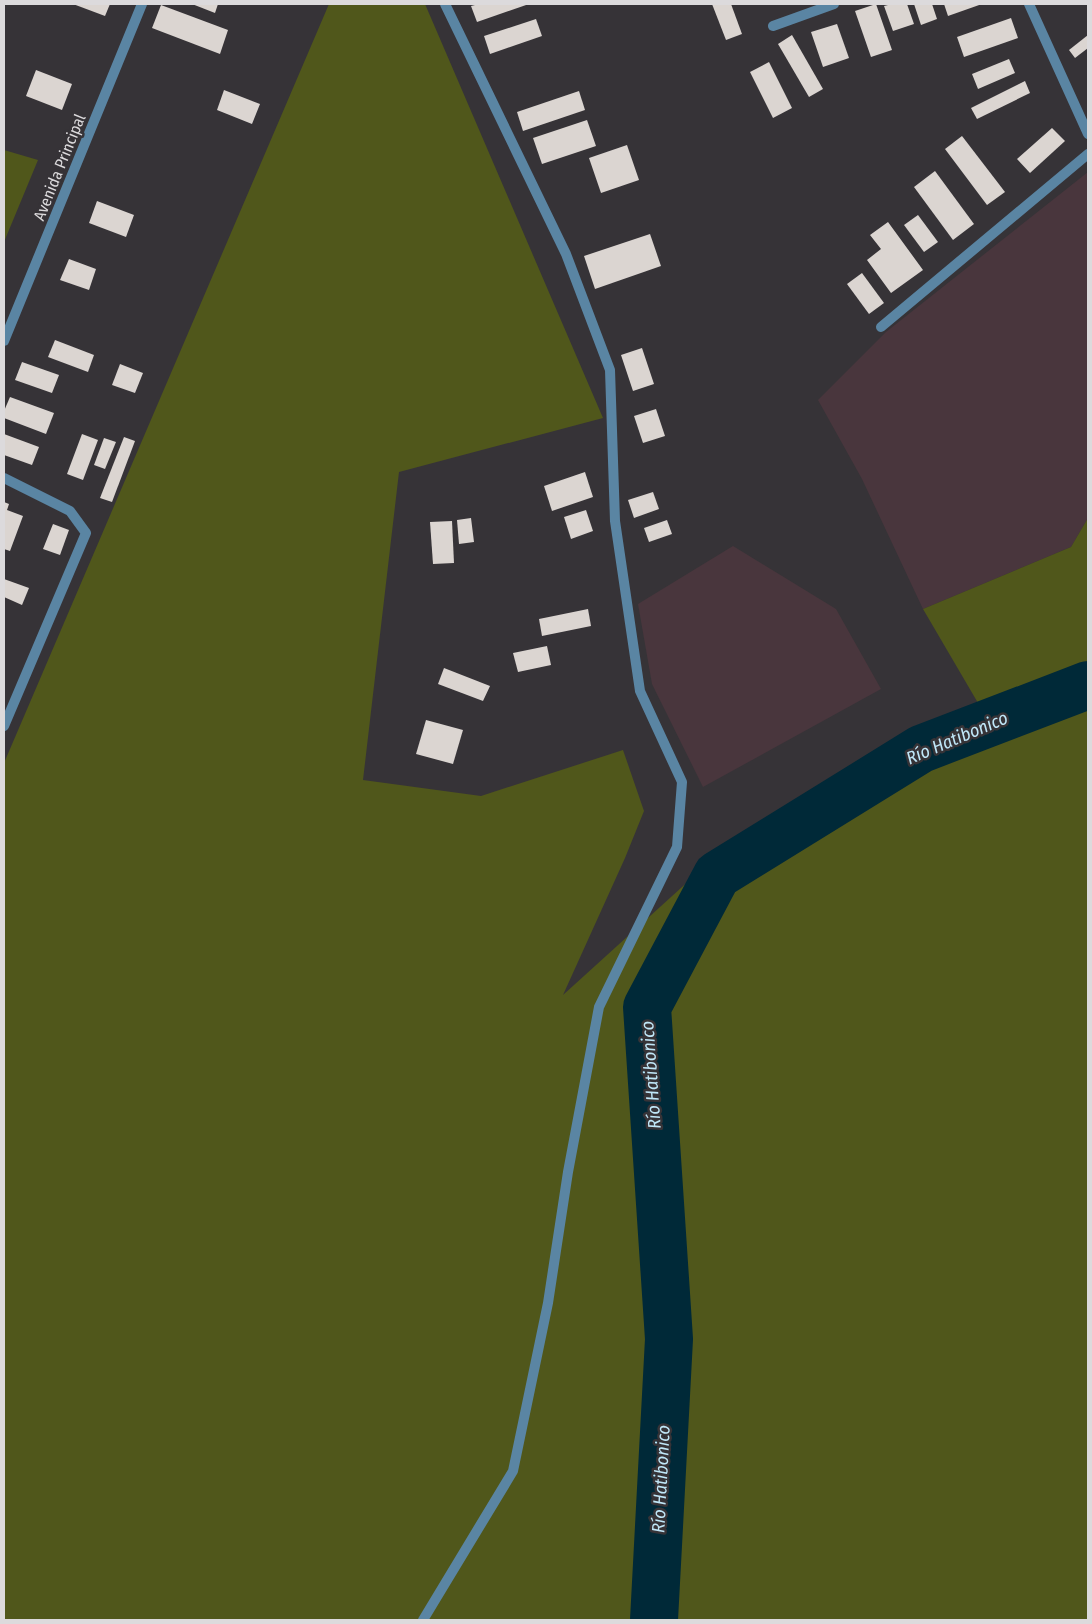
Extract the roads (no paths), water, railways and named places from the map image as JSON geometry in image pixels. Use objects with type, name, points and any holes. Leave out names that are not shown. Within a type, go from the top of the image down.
[{"type":"street","name":"Avenida Principal","points":[[4,341],[142,4]]},
{"type":"street","points":[[423,1620],[513,1471],[548,1303],[568,1172],[599,1006],[677,846],[682,782],[640,691],[615,521],[610,370],[566,254],[445,4]]},
{"type":"street","points":[[773,26],[834,4]]},
{"type":"street","points":[[1028,4],[1088,134]]},
{"type":"street","points":[[881,327],[1088,154]]},
{"type":"street","points":[[4,478],[70,510],[86,534],[4,726]]},
{"type":"waterway","name":"Río Hatibonico","points":[[654,1620],[669,1339],[647,1007],[717,875],[921,749],[1088,685]]}]
